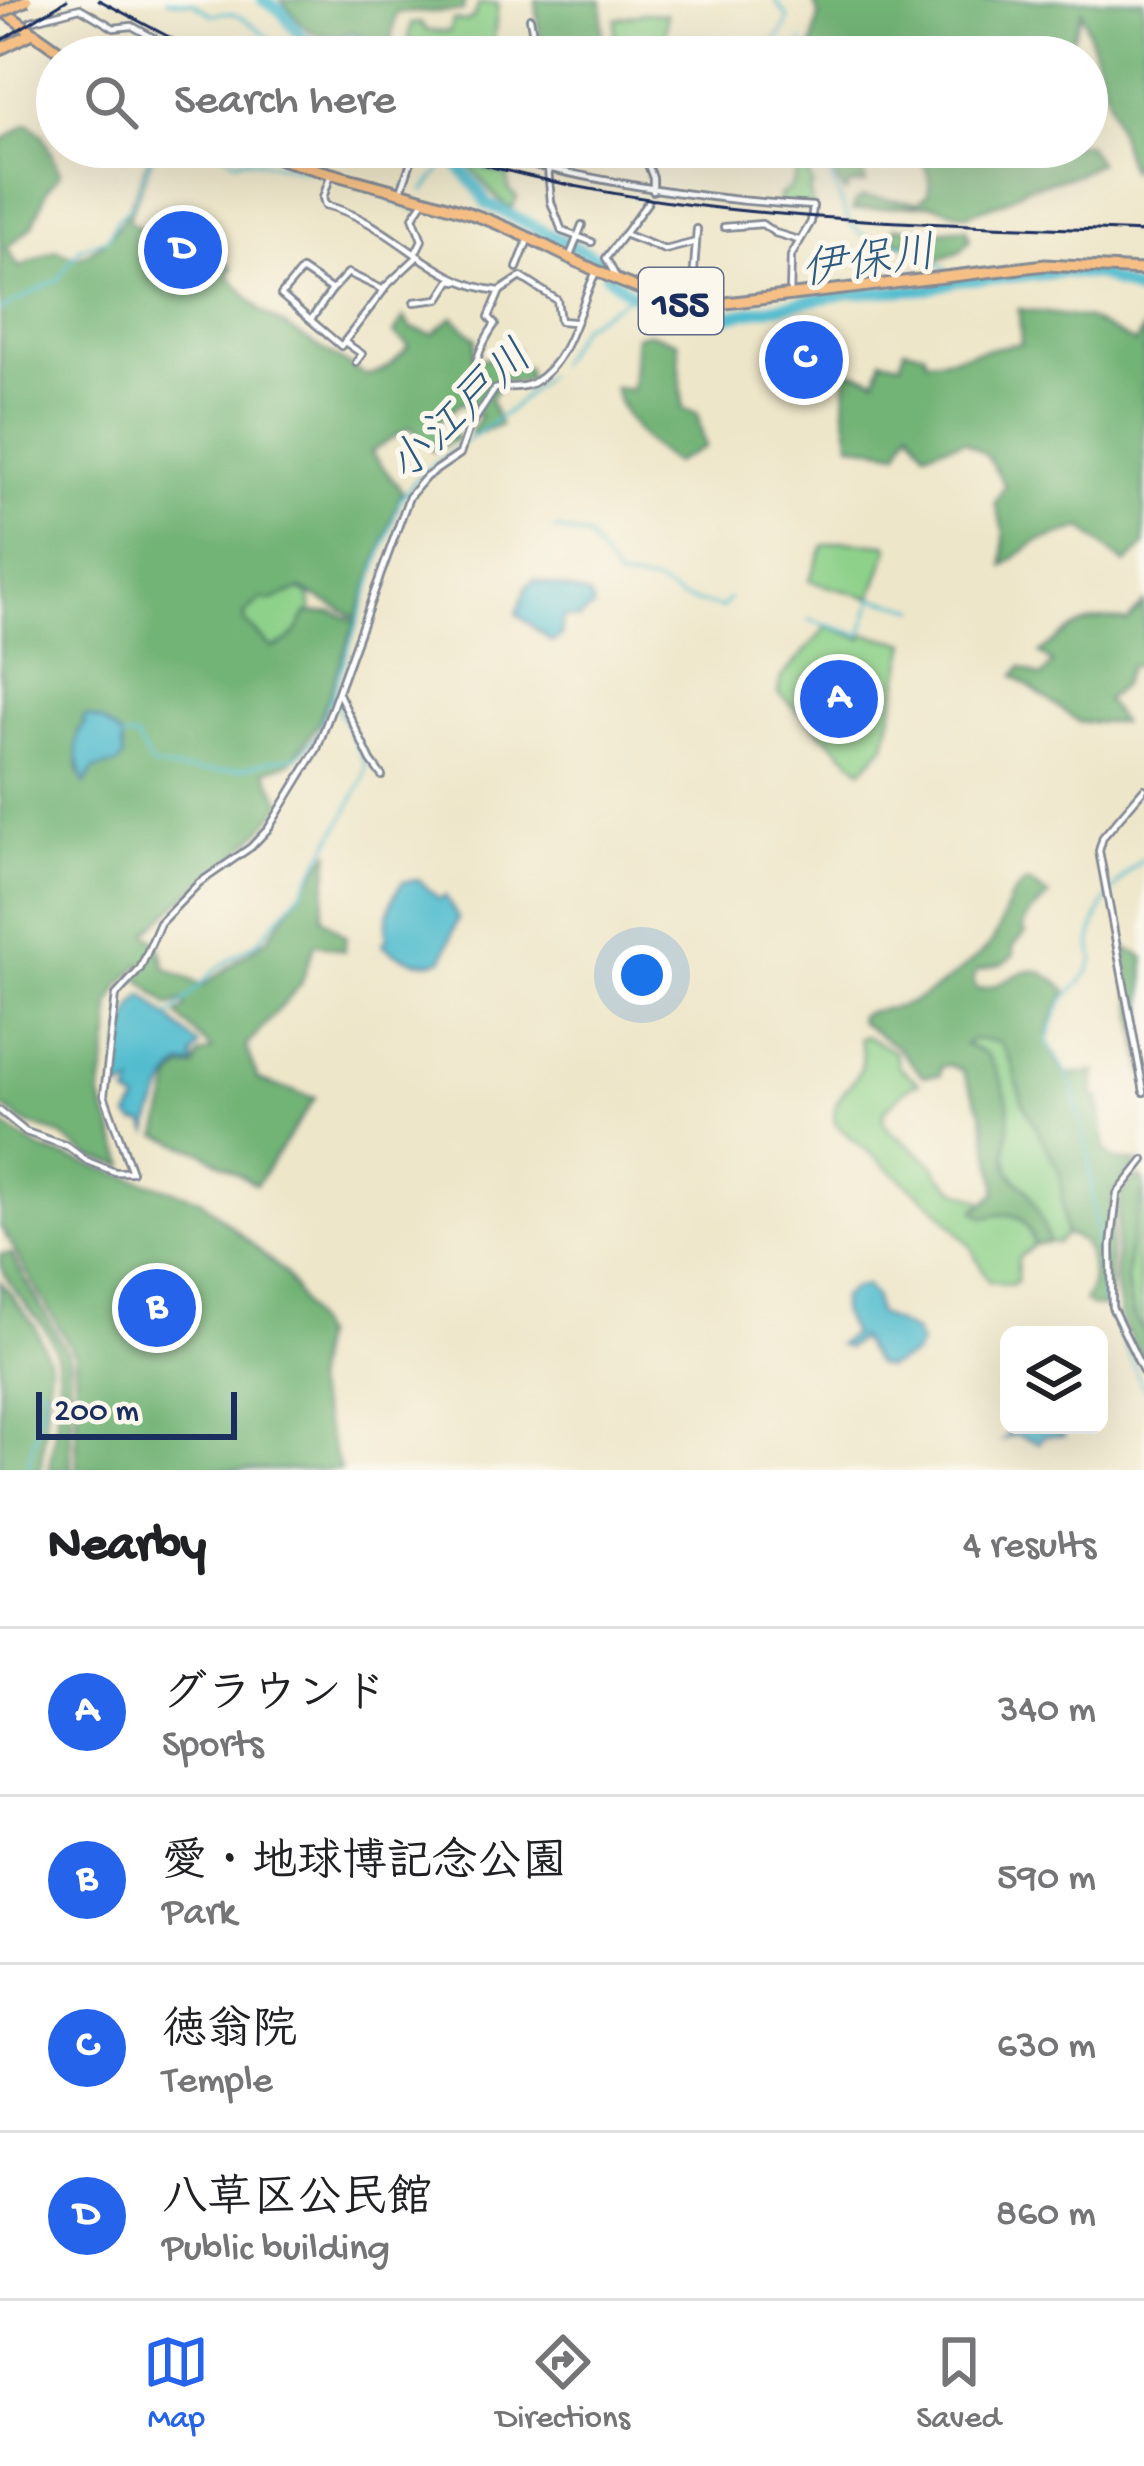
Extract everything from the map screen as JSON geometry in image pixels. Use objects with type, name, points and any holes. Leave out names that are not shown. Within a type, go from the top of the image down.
[{"type":"main road","points":[[2,7],[26,0]]},
{"type":"main road","points":[[2,7],[43,36]]},
{"type":"main road","points":[[0,49],[32,27]]},
{"type":"main road","name":"155","points":[[308,168],[401,191],[529,238],[573,246],[597,269],[694,304],[1045,265],[1144,270]]},
{"type":"street","points":[[32,27],[80,8],[114,28],[132,26],[150,36]]},
{"type":"street","points":[[530,18],[533,36]]},
{"type":"street","points":[[401,191],[409,168]]},
{"type":"street","points":[[573,246],[550,202],[548,168],[652,190],[774,206],[813,206],[811,222],[790,263],[790,296]]},
{"type":"street","points":[[649,168],[652,190]]},
{"type":"street","points":[[330,175],[323,198],[326,206],[387,232],[416,256],[478,289],[500,291]]},
{"type":"street","points":[[332,290],[302,270],[281,296],[338,346],[416,256],[422,240],[413,217],[425,199]]},
{"type":"street","points":[[616,278],[606,258],[648,202]]},
{"type":"street","points":[[724,227],[762,224],[800,241]]},
{"type":"street","points":[[573,246],[582,225]]},
{"type":"street","points":[[694,304],[697,230]]},
{"type":"street","points":[[625,234],[665,250],[696,242]]},
{"type":"street","points":[[517,268],[529,238]]},
{"type":"street","points":[[573,246],[592,242]]},
{"type":"street","points":[[0,1111],[26,1132],[67,1146],[87,1161],[115,1172],[132,1172],[104,1095],[116,995],[140,969],[160,923],[199,884],[268,830],[317,749],[333,712],[409,497],[426,477],[464,448],[473,421],[494,389],[523,386],[543,375],[567,343],[597,269]]},
{"type":"street","points":[[312,319],[348,273],[384,290]]},
{"type":"street","points":[[473,421],[475,358],[495,324],[489,317],[500,291],[520,278],[527,279],[557,300],[560,320],[576,323]]},
{"type":"street","points":[[414,302],[439,299],[451,280],[462,281]]},
{"type":"street","points":[[344,342],[362,354],[356,362]]},
{"type":"street","points":[[338,697],[382,776]]},
{"type":"street","points":[[1144,789],[1103,837],[1099,851],[1144,1092]]},
{"type":"street","points":[[1144,1160],[1117,1194],[1111,1246],[1112,1307],[1144,1373]]},
{"type":"green space","points":[[281,0],[464,0],[463,11],[396,13],[392,36],[353,32],[327,36],[311,31]]},
{"type":"green space","points":[[536,0],[602,0],[603,36],[539,36]]},
{"type":"green space","points":[[813,0],[1144,0],[1141,153],[1130,171],[1108,98],[1108,36],[1090,36],[1082,11],[1073,36],[814,36],[819,16]]},
{"type":"green space","points":[[498,3],[494,36],[409,36],[411,24],[420,23],[427,31],[449,32],[453,20],[466,22],[474,17],[479,4]]},
{"type":"green space","points":[[667,14],[665,36],[615,36],[616,19]]},
{"type":"green space","points":[[28,123],[36,129],[36,168],[58,168],[60,173],[47,190],[33,225],[7,248],[19,267],[57,250],[77,258],[93,250],[117,226],[148,168],[128,221],[160,238],[149,278],[175,284],[210,248],[232,268],[228,275],[262,312],[365,375],[383,369],[409,346],[394,334],[404,317],[411,328],[433,334],[453,317],[476,339],[474,357],[489,359],[500,345],[517,350],[515,364],[527,368],[529,379],[507,379],[490,399],[500,425],[473,435],[480,416],[462,402],[438,421],[436,433],[460,437],[433,451],[410,427],[371,452],[402,491],[357,618],[301,589],[269,601],[262,599],[245,614],[245,622],[272,648],[290,639],[307,613],[333,612],[356,621],[318,724],[291,762],[265,771],[282,803],[257,835],[147,934],[158,942],[166,968],[203,986],[268,938],[330,851],[322,917],[346,937],[344,951],[315,943],[301,984],[246,1046],[258,1080],[315,1098],[256,1185],[204,1153],[158,1135],[172,1079],[182,1068],[195,1067],[199,1055],[212,1050],[177,1015],[186,1007],[182,1001],[169,1006],[136,976],[144,967],[141,963],[119,986],[110,1005],[100,1096],[126,1166],[90,1157],[59,1134],[27,1124],[0,1105],[0,142]],"holes":[[[84,717],[118,736],[118,763],[94,769],[85,783],[78,770],[78,730]]]},
{"type":"green space","points":[[471,168],[507,175],[509,191],[517,197],[512,208]]},
{"type":"green space","points":[[796,168],[806,168],[813,206],[780,206],[779,196]]},
{"type":"green space","points":[[832,168],[861,168],[866,183],[849,185],[845,192]]},
{"type":"green space","points":[[926,168],[1088,168],[1025,188],[1006,201],[966,215],[930,204],[853,210],[862,197],[919,202],[928,194]]},
{"type":"green space","points":[[895,227],[966,228],[970,240],[961,251],[938,260],[893,242]]},
{"type":"green space","points":[[1019,309],[1088,319],[1135,343],[1144,328],[1144,546],[1126,564],[1082,528],[1036,542],[1004,566],[1004,533],[995,503],[1005,485],[986,455],[964,441],[925,451],[910,428],[899,452],[851,444],[845,411],[847,370],[876,379],[882,359],[901,363],[904,348],[924,352],[927,360],[1021,344]]},
{"type":"green space","points":[[649,333],[678,342],[683,409],[697,413],[705,447],[674,463],[637,431],[614,387],[632,390],[636,336]]},
{"type":"green space","points":[[843,541],[889,548],[871,598],[809,581],[824,545]]},
{"type":"green space","points":[[300,589],[310,596],[312,612],[295,635],[272,648],[245,622],[245,614],[262,599],[270,601]]},
{"type":"green space","points":[[1144,603],[1144,665],[1130,666],[1122,685],[1106,700],[1121,723],[1079,722],[1014,676],[1021,667],[1042,677],[1052,663],[1040,653],[1060,637],[1090,621],[1127,622]]},
{"type":"green space","points":[[828,626],[862,639],[865,634],[907,643],[885,745],[862,770],[778,693],[781,678]]},
{"type":"green space","points":[[1028,882],[1049,896],[1029,915],[1022,929],[1026,933],[1013,946],[1014,955],[1005,963],[976,971],[973,982],[977,989],[1030,971],[1052,978],[1067,991],[1050,1024],[1051,1050],[1065,1074],[1096,1072],[1093,1095],[1099,1098],[1105,1151],[1115,1160],[1138,1162],[1113,1193],[1109,1299],[1102,1307],[1084,1301],[1091,1283],[1091,1262],[1082,1243],[1065,1235],[1060,1173],[1022,1101],[1011,1061],[999,1042],[972,1039],[965,1045],[986,1053],[1000,1078],[1009,1113],[1009,1170],[1030,1195],[1049,1242],[1034,1245],[1017,1217],[985,1218],[975,1212],[996,1193],[996,1183],[982,1112],[962,1070],[948,1065],[941,1067],[940,1075],[923,1076],[898,1048],[860,1022],[859,1016],[865,1013],[923,996],[975,959],[996,935],[1012,896]]},
{"type":"green space","points":[[1125,948],[1144,957],[1144,1076]]},
{"type":"green space","points":[[865,1036],[895,1052],[899,1067],[919,1083],[884,1111],[889,1130],[933,1164],[955,1189],[986,1203],[977,1207],[1006,1212],[1026,1226],[1034,1245],[1018,1258],[1017,1281],[1010,1285],[988,1281],[971,1247],[940,1211],[835,1124],[838,1101],[862,1065],[858,1038]]},
{"type":"green space","points":[[984,1038],[999,1041],[1011,1061],[1023,1101],[1060,1172],[1065,1235],[1057,1243],[1049,1242],[1030,1197],[1010,1171],[1005,1151],[1009,1126],[972,1050],[965,1045]]},
{"type":"green space","points":[[0,1123],[39,1149],[200,1199],[285,1273],[320,1335],[312,1384],[340,1470],[77,1470],[75,1355],[0,1226]]},
{"type":"green space","points":[[1141,1178],[1144,1186],[1127,1283],[1133,1317],[1144,1332],[1144,1365],[1121,1319],[1115,1280],[1121,1193]]},
{"type":"green space","points":[[1144,1186],[1144,1221],[1137,1247],[1144,1332],[1135,1316],[1127,1279],[1130,1241]]},
{"type":"green space","points":[[0,1254],[11,1254],[69,1356],[71,1470],[49,1470],[58,1404],[56,1355],[45,1329],[6,1277]]},
{"type":"green space","points":[[0,1281],[35,1326],[50,1363],[41,1470],[0,1470]]},
{"type":"water","points":[[534,580],[589,595],[594,607],[579,619],[563,617],[561,637],[552,642],[517,614]]},
{"type":"water","points":[[87,716],[103,721],[122,737],[123,758],[118,764],[94,769],[84,784],[77,746]]},
{"type":"water","points":[[419,880],[439,899],[445,896],[458,918],[443,959],[436,961],[411,960],[382,944],[399,888],[403,882]]},
{"type":"water","points":[[144,995],[199,1046],[193,1065],[182,1065],[165,1087],[149,1132],[144,1123],[129,1117],[138,1102],[128,1096],[133,1085],[119,1090],[118,1080],[127,1024]]},
{"type":"water","points":[[865,1286],[874,1296],[877,1313],[914,1332],[920,1344],[914,1355],[886,1368],[876,1365],[859,1338],[847,1348],[838,1345],[852,1334],[841,1313],[841,1298]]},
{"type":"water","points":[[1009,1434],[1064,1436],[1044,1436],[1039,1443],[1017,1435],[1004,1439]]},
{"type":"waterway","points":[[167,0],[193,3],[212,15],[233,14],[266,36]]},
{"type":"waterway","name":"伊保川","points":[[263,0],[280,10],[302,36]]},
{"type":"waterway","points":[[775,0],[788,18],[779,36]]},
{"type":"waterway","points":[[0,310],[59,279],[79,249],[108,238],[117,219],[132,205],[147,168]]},
{"type":"waterway","points":[[291,168],[306,171]]},
{"type":"waterway","points":[[424,191],[442,168]]},
{"type":"waterway","name":"伊保川","points":[[461,168],[486,203],[601,260]]},
{"type":"waterway","points":[[827,168],[849,222],[860,233],[879,243],[908,245],[947,269]]},
{"type":"waterway","points":[[373,189],[414,210],[418,201]]},
{"type":"waterway","name":"伊保川","points":[[607,275],[632,295],[644,294],[701,315],[724,317],[849,293],[928,289],[955,281],[1066,272],[1100,275],[1144,295]]},
{"type":"waterway","name":"小江戸川","points":[[556,365],[581,326],[632,295]]},
{"type":"waterway","name":"小江戸川","points":[[170,1016],[216,969],[258,941],[303,889],[364,777],[366,765],[333,693],[401,498],[422,473],[510,410],[546,376]]},
{"type":"waterway","points":[[555,529],[588,537],[618,579],[655,583],[681,598],[722,608],[729,599]]},
{"type":"waterway","points":[[809,620],[861,635],[873,598],[918,609]]},
{"type":"waterway","points":[[123,738],[136,738],[152,766],[172,769],[220,771],[296,758],[318,734],[332,694]]},
{"type":"waterway","points":[[1144,858],[1104,904],[1093,932],[1094,959],[1062,1003],[1048,1041],[1069,1077],[1088,1147],[1102,1297],[1144,1389]]},
{"type":"waterway","points":[[27,1470],[45,1391],[36,1384]]},
{"type":"tram line","points":[[0,41],[67,0]]},
{"type":"railway","points":[[99,0],[167,36]]},
{"type":"railway","points":[[496,168],[603,192],[781,214],[1144,232]]},
{"type":"place","name":"八草区公民館","points":[[183,250]]},
{"type":"place","name":"徳翁院","points":[[804,360]]},
{"type":"place","name":"グラウンド","points":[[839,699]]},
{"type":"place","name":"愛・地球博記念公園","points":[[157,1308]]}]
